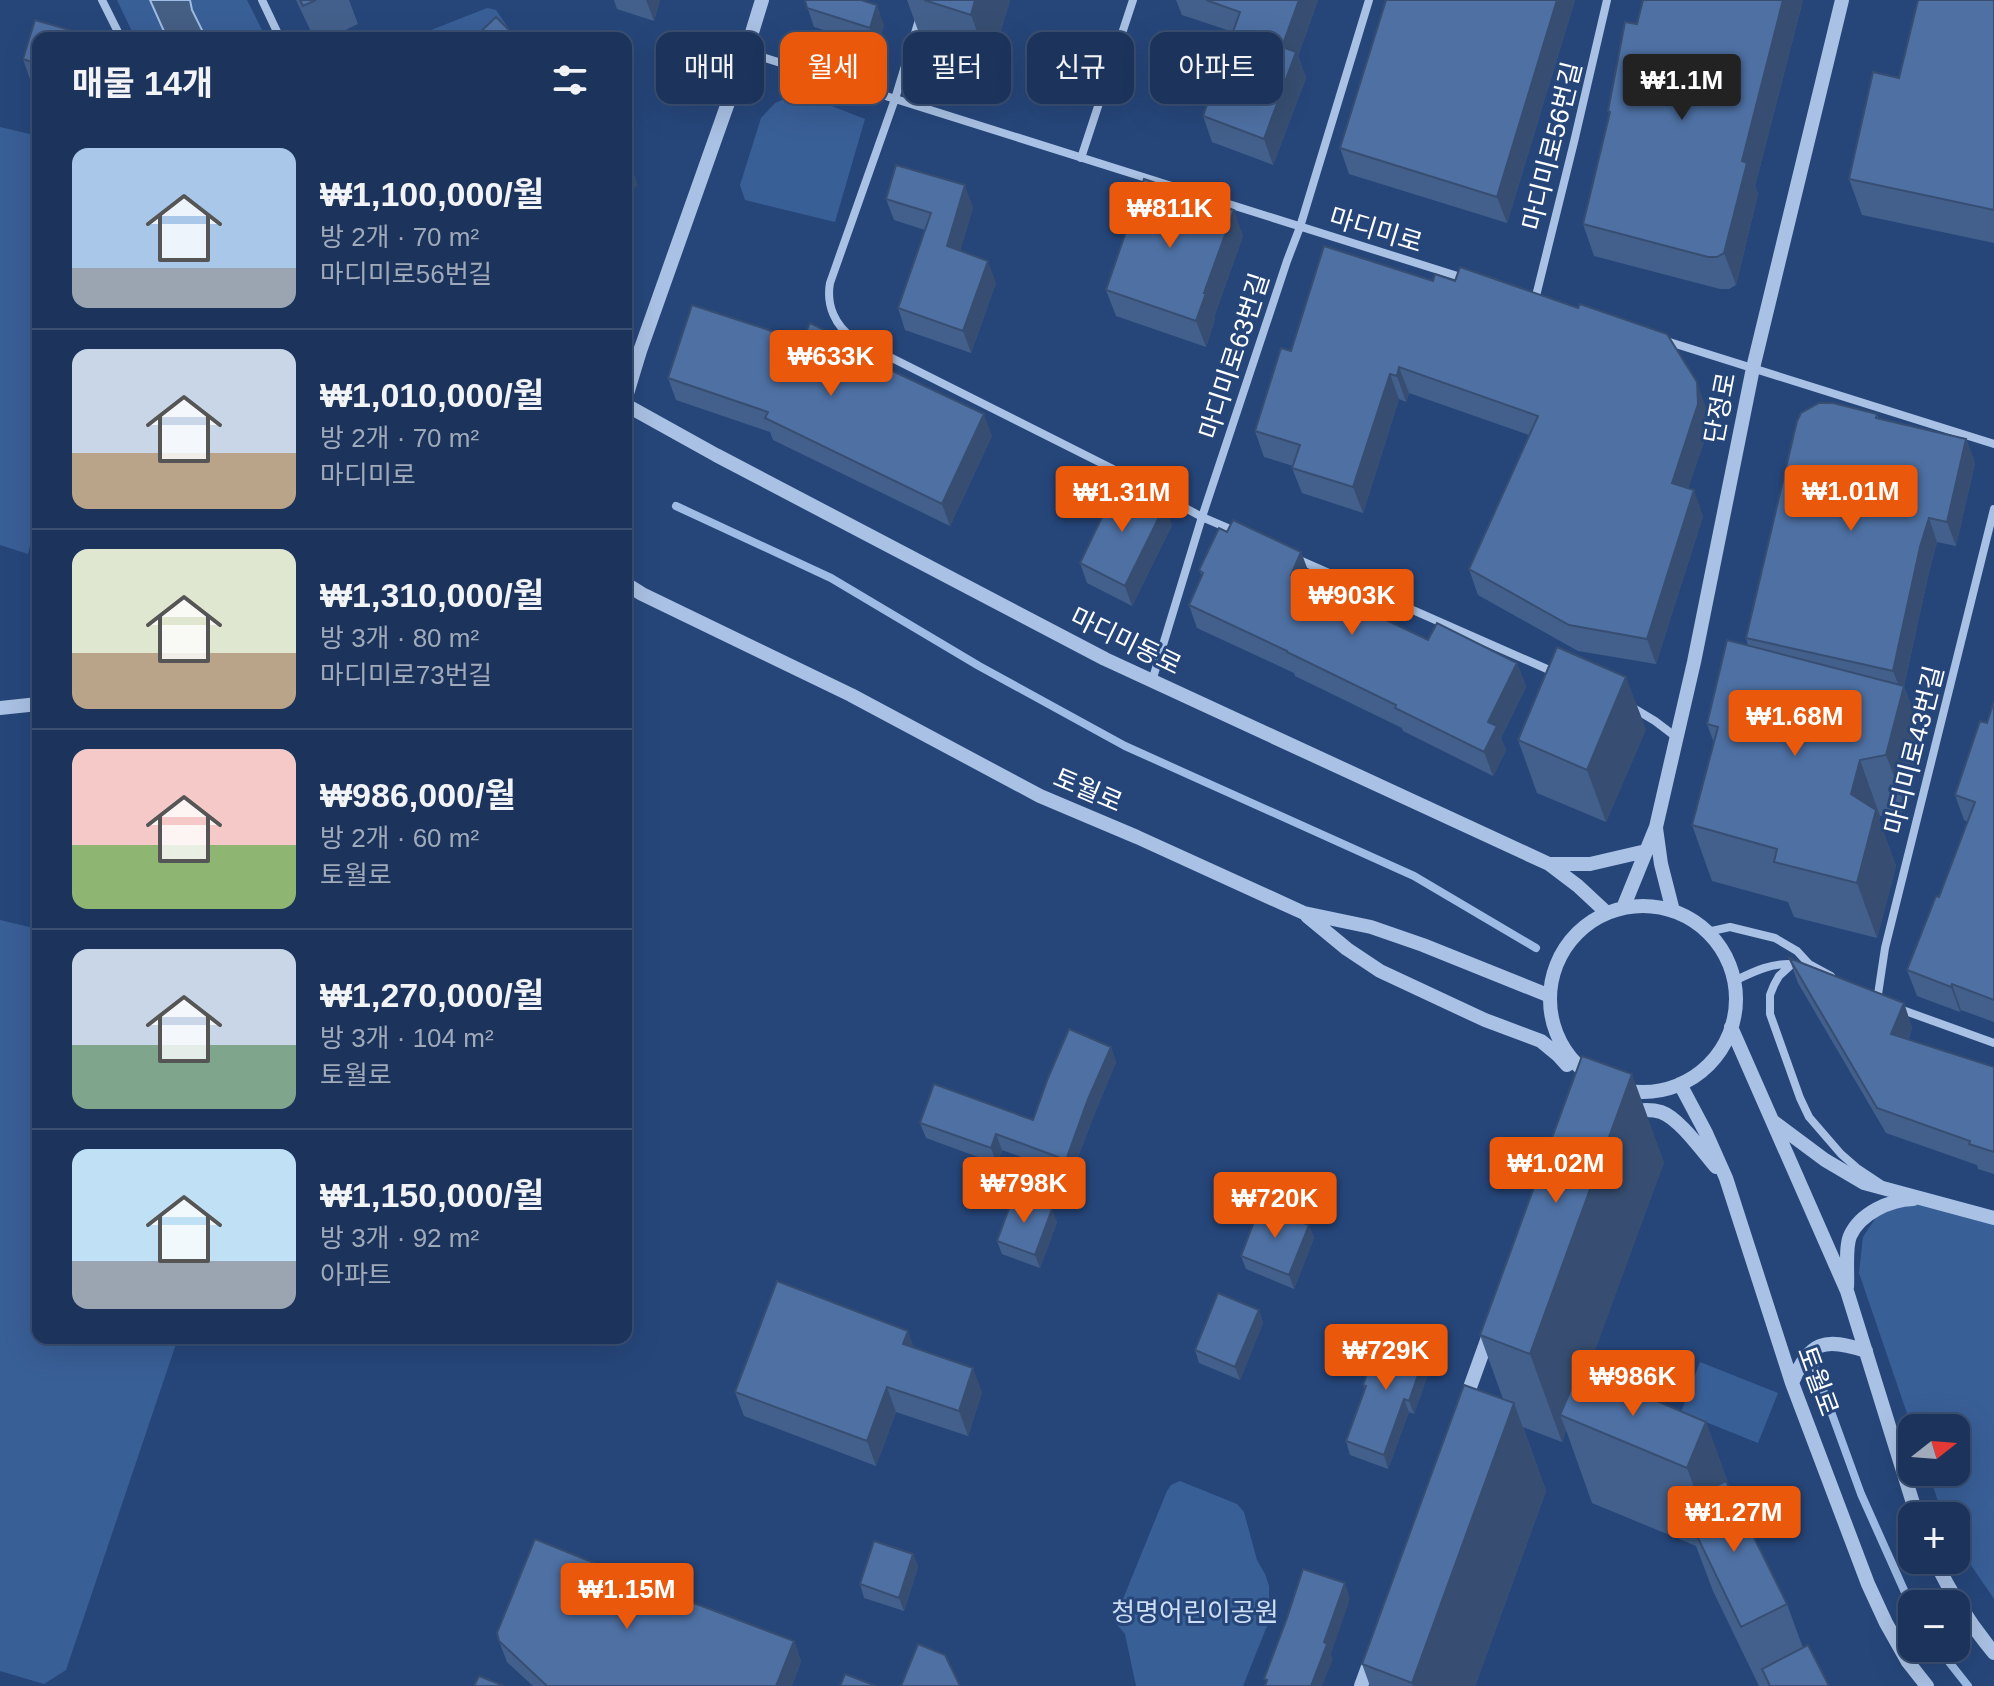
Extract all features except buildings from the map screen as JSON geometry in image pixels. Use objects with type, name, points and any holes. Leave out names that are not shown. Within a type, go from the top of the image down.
[{"type":"street","points":[[102,0],[118,32]]},
{"type":"street","points":[[262,0],[277,32]]},
{"type":"street","points":[[752,32],[762,0]]},
{"type":"street","points":[[925,0],[895,99],[830,283],[830,306],[840,327],[854,339],[1245,536]]},
{"type":"street","points":[[1081,158],[1133,0]]},
{"type":"street","name":"마디미로63번길","points":[[1152,681],[1202,517],[1300,227],[1369,0]]},
{"type":"street","name":"마디미로56번길","points":[[1535,300],[1607,0]]},
{"type":"street","name":"단정로","points":[[1623,908],[1656,827],[1694,662],[1753,368],[1842,0]]},
{"type":"street","name":"마디미로","points":[[764,58],[1476,282]]},
{"type":"street","points":[[632,377],[728,104]]},
{"type":"street","points":[[1520,296],[1549,305]]},
{"type":"street","points":[[1651,337],[1994,444]]},
{"type":"street","name":"마디미동로","points":[[632,408],[1105,659],[1549,864],[1607,913]]},
{"type":"street","name":"마디미로43번길","points":[[1877,1001],[1885,948],[1994,509]]},
{"type":"street","points":[[1289,555],[1564,677]]},
{"type":"street","name":"토월로","points":[[632,588],[851,695],[1040,796],[1304,913],[1371,927],[1550,996]]},
{"type":"street","points":[[1622,702],[1676,737]]},
{"type":"street","points":[[0,708],[32,705]]},
{"type":"street","name":"단정로","points":[[1656,827],[1661,864],[1673,911]]},
{"type":"street","points":[[1549,864],[1590,864],[1646,851]]},
{"type":"street","points":[[1304,913],[1347,949],[1380,971],[1485,1020],[1541,1041],[1579,1078],[1633,1091],[1657,1091],[1680,1084],[1712,1061],[1723,1045],[1731,1027],[1735,1004],[1734,981],[1724,954],[1707,932],[1673,911],[1640,906],[1607,913],[1584,926],[1566,946],[1554,970],[1551,1016],[1579,1078]]},
{"type":"street","points":[[1707,932],[1730,927],[1775,938],[1797,951],[1809,964],[1836,979]]},
{"type":"street","points":[[1734,981],[1780,963],[1809,964]]},
{"type":"street","points":[[1792,964],[1774,985],[1770,995],[1770,1014],[1800,1098],[1809,1117],[1841,1154],[1891,1191]]},
{"type":"street","points":[[1863,994],[1994,1043]]},
{"type":"street","name":"토월로","points":[[1731,1027],[1847,1291],[1912,1502]]},
{"type":"street","name":"토월로","points":[[1680,1084],[1726,1178],[1792,1383],[1868,1584],[1908,1662],[1927,1686]]},
{"type":"street","points":[[1633,1091],[1613,1114],[1638,1110],[1665,1113],[1681,1126],[1726,1178]]},
{"type":"street","points":[[1773,1121],[1825,1160],[1864,1183],[1994,1218]]},
{"type":"street","points":[[1847,1291],[1850,1236],[1862,1220],[1879,1208],[1902,1200],[1917,1199]]},
{"type":"street","points":[[1458,1420],[1495,1317]]},
{"type":"street","points":[[1792,1383],[1807,1354],[1821,1346],[1834,1343],[1866,1351]]},
{"type":"street","points":[[1942,1574],[1972,1627],[1994,1653]]},
{"type":"street","points":[[1361,1686],[1377,1642]]},
{"type":"green space","points":[[117,0],[247,0],[263,32],[132,32]]},
{"type":"green space","points":[[487,8],[496,10],[511,32],[426,32]]},
{"type":"green space","points":[[775,103],[827,104],[865,119],[835,222],[745,200],[740,185],[761,118]]},
{"type":"green space","points":[[0,127],[32,135],[32,537],[28,554],[0,545]]},
{"type":"green space","points":[[0,920],[32,928],[32,1344],[176,1344],[66,1670],[44,1684],[0,1671]]},
{"type":"green space","points":[[1914,1203],[1994,1219],[1994,1599],[1970,1564],[1970,1502],[1938,1502],[1933,1486],[1970,1486],[1970,1414],[1907,1414],[1859,1273],[1863,1237],[1877,1216],[1887,1209]]},
{"type":"green space","points":[[1700,1362],[1778,1393],[1758,1443],[1681,1412]]},
{"type":"green space","name":"청명어린이공원","points":[[1180,1481],[1237,1504],[1244,1512],[1257,1560],[1269,1586],[1269,1621],[1243,1686],[1136,1686],[1125,1634],[1114,1621],[1167,1491]]},
{"type":"shaded area","points":[[150,0],[190,0],[203,32],[164,32]]},
{"type":"waterway","points":[[676,506],[831,578],[979,666],[1125,746],[1414,876],[1536,948]]},
{"type":"waterway","points":[[1813,1362],[1861,1494],[1904,1590]]},
{"type":"waterway","points":[[1949,1662],[1968,1686]]}]
